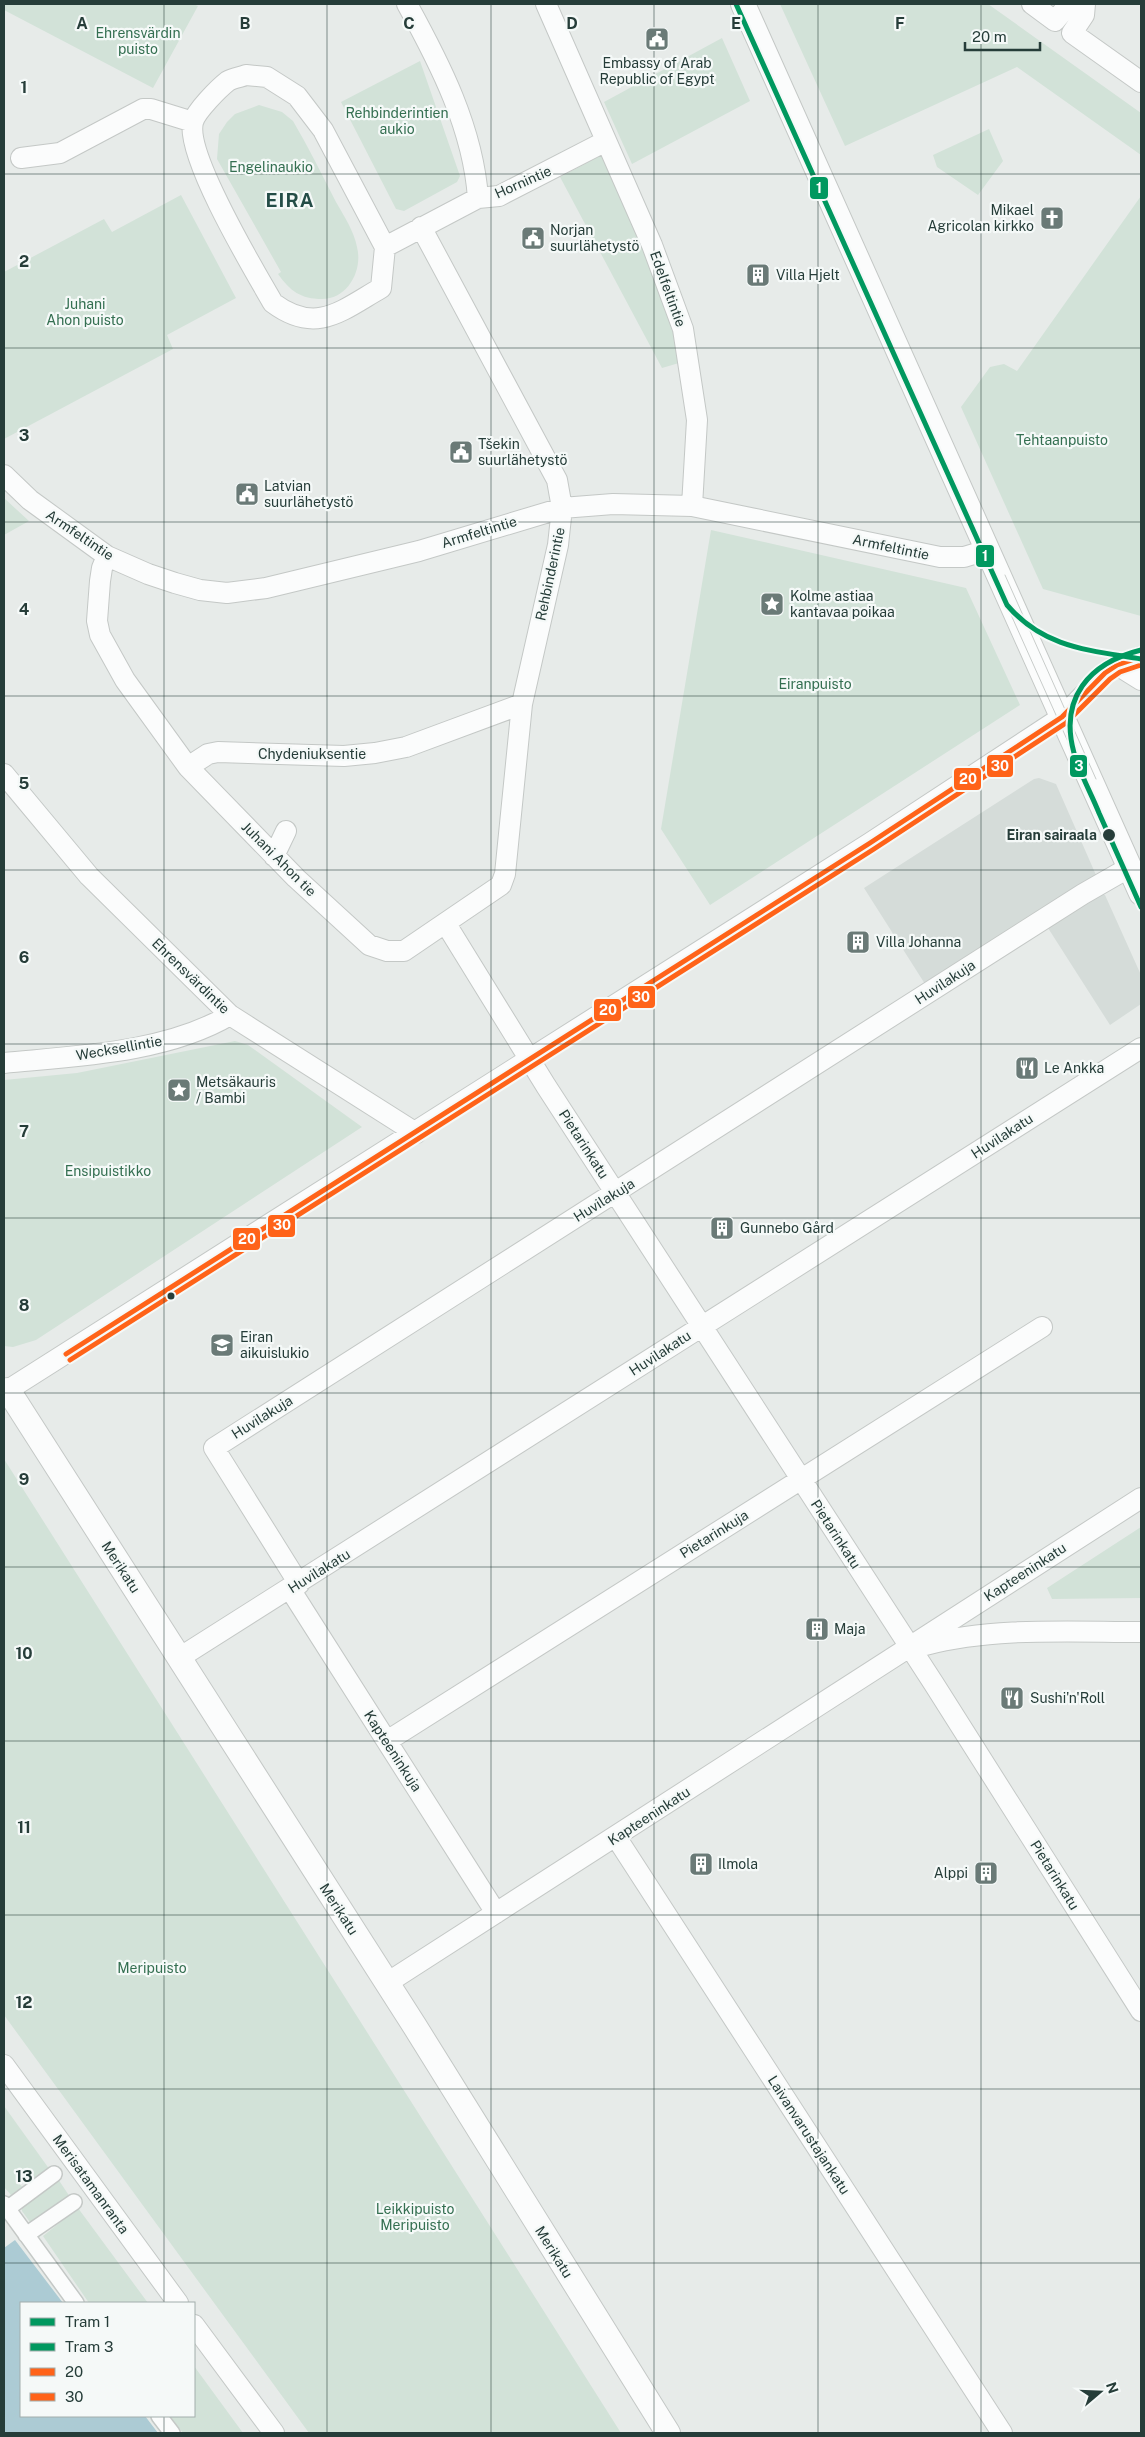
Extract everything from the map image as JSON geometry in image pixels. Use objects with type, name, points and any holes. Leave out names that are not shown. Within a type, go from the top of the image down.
[{"type":"street","points":[[407,4],[440,65],[452,95],[475,171],[478,198]]},
{"type":"street","name":"Edelfeltintie","points":[[546,4],[652,245],[683,329],[697,420],[692,506]]},
{"type":"street","points":[[743,4],[1141,893]]},
{"type":"street","points":[[1032,4],[1055,21],[1069,4]]},
{"type":"street","points":[[1085,4],[1084,16],[1072,33],[1141,82]]},
{"type":"street","points":[[246,75],[267,77],[297,96],[323,130],[385,247],[381,288],[329,316],[311,320],[288,314],[273,303],[211,190],[193,139],[194,122],[200,110],[229,81],[246,75]]},
{"type":"street","points":[[21,158],[60,153],[143,109],[151,109],[194,122]]},
{"type":"street","name":"Hornintie","points":[[385,247],[478,198],[499,196],[606,141]]},
{"type":"street","name":"Rehbinderintie","points":[[421,227],[553,472],[557,480],[562,508],[556,556],[522,704],[505,874],[501,885],[446,924]]},
{"type":"street","name":"Armfeltintie","points":[[4,475],[30,500],[107,556],[148,574],[200,590],[241,592],[294,582],[418,551],[562,508],[613,504],[692,506],[940,557],[964,557],[987,550]]},
{"type":"street","name":"Juhani Ahon tie","points":[[107,556],[102,568],[100,581],[97,621],[100,635],[124,680],[188,767],[274,856],[369,945],[387,951],[404,951],[446,924]]},
{"type":"street","points":[[6,1390],[870,843],[1062,717],[1105,673],[1117,665],[1141,657]]},
{"type":"street","points":[[1117,665],[1141,680]]},
{"type":"street","name":"Chydeniuksentie","points":[[188,767],[208,754],[218,752],[344,756],[375,753],[414,744],[522,704]]},
{"type":"street","name":"Ehrensvärdintie","points":[[4,774],[89,876],[230,1015],[416,1132]]},
{"type":"street","points":[[274,856],[286,831]]},
{"type":"street","name":"Huvilakuja","points":[[295,1586],[214,1448],[1104,880],[1130,868]]},
{"type":"street","points":[[446,924],[530,1059]]},
{"type":"street","name":"Wecksellintie","points":[[4,1063],[120,1050],[193,1032],[230,1015]]},
{"type":"street","name":"Huvilakatu","points":[[179,1658],[1141,1048]]},
{"type":"street","name":"Pietarinkatu","points":[[530,1059],[800,1480],[911,1648],[1141,2011]]},
{"type":"street","name":"Pietarinkuja","points":[[387,1742],[1042,1328]]},
{"type":"street","name":"Merikatu","points":[[6,1390],[387,1983],[668,2433]]},
{"type":"street","name":"Kapteeninkatu","points":[[387,1983],[911,1648],[1141,1498]]},
{"type":"street","name":"Kapteeninkuja","points":[[295,1586],[387,1742],[496,1913]]},
{"type":"street","name":"Kapteeninkatu","points":[[911,1648],[956,1637],[1050,1632],[1141,1632]]},
{"type":"street","name":"Laivanvarustajankatu","points":[[616,1837],[1002,2433]]},
{"type":"street","name":"Merisatamanranta","points":[[4,2065],[177,2302]]},
{"type":"street","points":[[54,2174],[8,2215],[75,2302]]},
{"type":"street","points":[[26,2236],[74,2202]]},
{"type":"street","points":[[195,2326],[274,2433]]},
{"type":"street","points":[[160,2417],[172,2433]]},
{"type":"shaded area","name":"Eiran sairaala","points":[[1039,778],[1056,784],[1096,875],[1078,887],[1105,895],[1141,975],[1141,1004],[1110,1025],[1048,928],[925,984],[864,888],[1034,779]]},
{"type":"green space","name":"Ehrensvärdin puisto","points":[[4,4],[193,4],[198,6],[153,88],[4,10]]},
{"type":"green space","points":[[780,4],[988,4],[1141,113],[1141,155],[1017,67],[845,146]]},
{"type":"green space","points":[[722,38],[750,101],[632,164],[604,102]]},
{"type":"green space","name":"Rehbinderintien aukio","points":[[420,61],[460,176],[457,182],[404,211],[396,209],[341,102]]},
{"type":"green space","name":"Engelinaukio","points":[[259,105],[282,112],[293,121],[354,235],[358,256],[355,274],[352,282],[346,289],[331,298],[315,299],[302,296],[282,280],[278,274],[281,272],[217,159],[219,134],[227,122],[235,114]]},
{"type":"green space","points":[[989,129],[1003,161],[978,195],[937,167],[933,155]]},
{"type":"green space","points":[[600,156],[604,156],[659,283],[674,336],[679,363],[662,368],[560,177]]},
{"type":"green space","name":"Juhani Ahon puisto","points":[[181,195],[236,298],[167,335],[173,349],[4,439],[4,272],[104,219],[112,232]]},
{"type":"green space","name":"Tehtaanpuisto","points":[[1141,196],[1141,616],[1043,589],[961,407],[990,367],[1004,364],[1017,371]]},
{"type":"green space","points":[[4,498],[29,521],[4,535]]},
{"type":"green space","name":"Eiranpuisto","points":[[711,530],[966,588],[1020,705],[710,905],[661,829]]},
{"type":"green space","name":"Ensipuistikko","points":[[235,1041],[248,1045],[362,1127],[36,1340],[13,1347],[4,1346],[4,1080],[77,1073]]},
{"type":"green space","name":"Meripuisto","points":[[4,1459],[621,2433],[309,2433],[4,2015]]},
{"type":"green space","points":[[1141,1527],[1141,1598],[1052,1599],[1047,1588]]},
{"type":"green space","points":[[4,2106],[50,2170],[34,2181],[28,2173],[17,2181],[24,2189],[11,2195],[4,2187]]},
{"type":"green space","points":[[58,2179],[70,2197],[35,2222],[30,2222],[22,2211],[22,2206]]},
{"type":"green space","points":[[78,2208],[147,2302],[88,2302],[43,2236]]},
{"type":"green space","points":[[195,2367],[243,2433],[183,2433],[171,2417],[195,2417]]},
{"type":"water","points":[[15,2240],[62,2302],[20,2302],[20,2417],[146,2417],[158,2433],[4,2433],[4,2248]]},
{"type":"tram line","name":"1","points":[[736,4],[1007,605],[1021,619],[1052,639],[1085,649],[1141,659]]},
{"type":"tram line","points":[[1005,575],[1096,779]]},
{"type":"tram line","points":[[999,588],[1082,773]]},
{"type":"tram line","name":"3","points":[[1141,650],[1106,664],[1082,686],[1075,700],[1071,716],[1070,733],[1079,768],[1141,907]]},
{"type":"transit line","name":"20","points":[[66,1354],[870,843],[1062,717],[1105,673],[1117,665],[1141,657]]},
{"type":"transit line","name":"30","points":[[70,1360],[874,849],[1066,723],[1110,679],[1120,672],[1141,665]]},
{"type":"place","name":"Embassy of Arab Republic of Egypt","points":[[657,39]]},
{"type":"place","name":"Mikael Agricolan kirkko","points":[[1052,218]]},
{"type":"place","name":"Norjan suurlähetystö","points":[[533,238]]},
{"type":"place","name":"Villa Hjelt","points":[[758,275]]},
{"type":"place","name":"Tšekin suurlähetystö","points":[[461,452]]},
{"type":"place","name":"Latvian suurlähetystö","points":[[247,494]]},
{"type":"place","name":"Kolme astiaa kantavaa poikaa","points":[[772,604]]},
{"type":"place","name":"Eiran sairaala","points":[[1109,835]]},
{"type":"place","name":"Villa Johanna","points":[[858,942]]},
{"type":"place","name":"Le Ankka","points":[[1027,1068]]},
{"type":"place","name":"Metsäkauris / Bambi","points":[[179,1090]]},
{"type":"place","name":"Gunnebo Gård","points":[[722,1228]]},
{"type":"place","name":"Eiran aikuislukio","points":[[222,1345]]},
{"type":"place","name":"Maja","points":[[817,1629]]},
{"type":"place","name":"Sushi'n'Roll","points":[[1012,1698]]},
{"type":"place","name":"Ilmola","points":[[701,1864]]},
{"type":"place","name":"Alppi","points":[[986,1873]]},
{"type":"district","name":"EIRA","points":[[290,200]]},
{"type":"park label","name":"Leikkipuisto Meripuisto","points":[[415,2218]]}]
